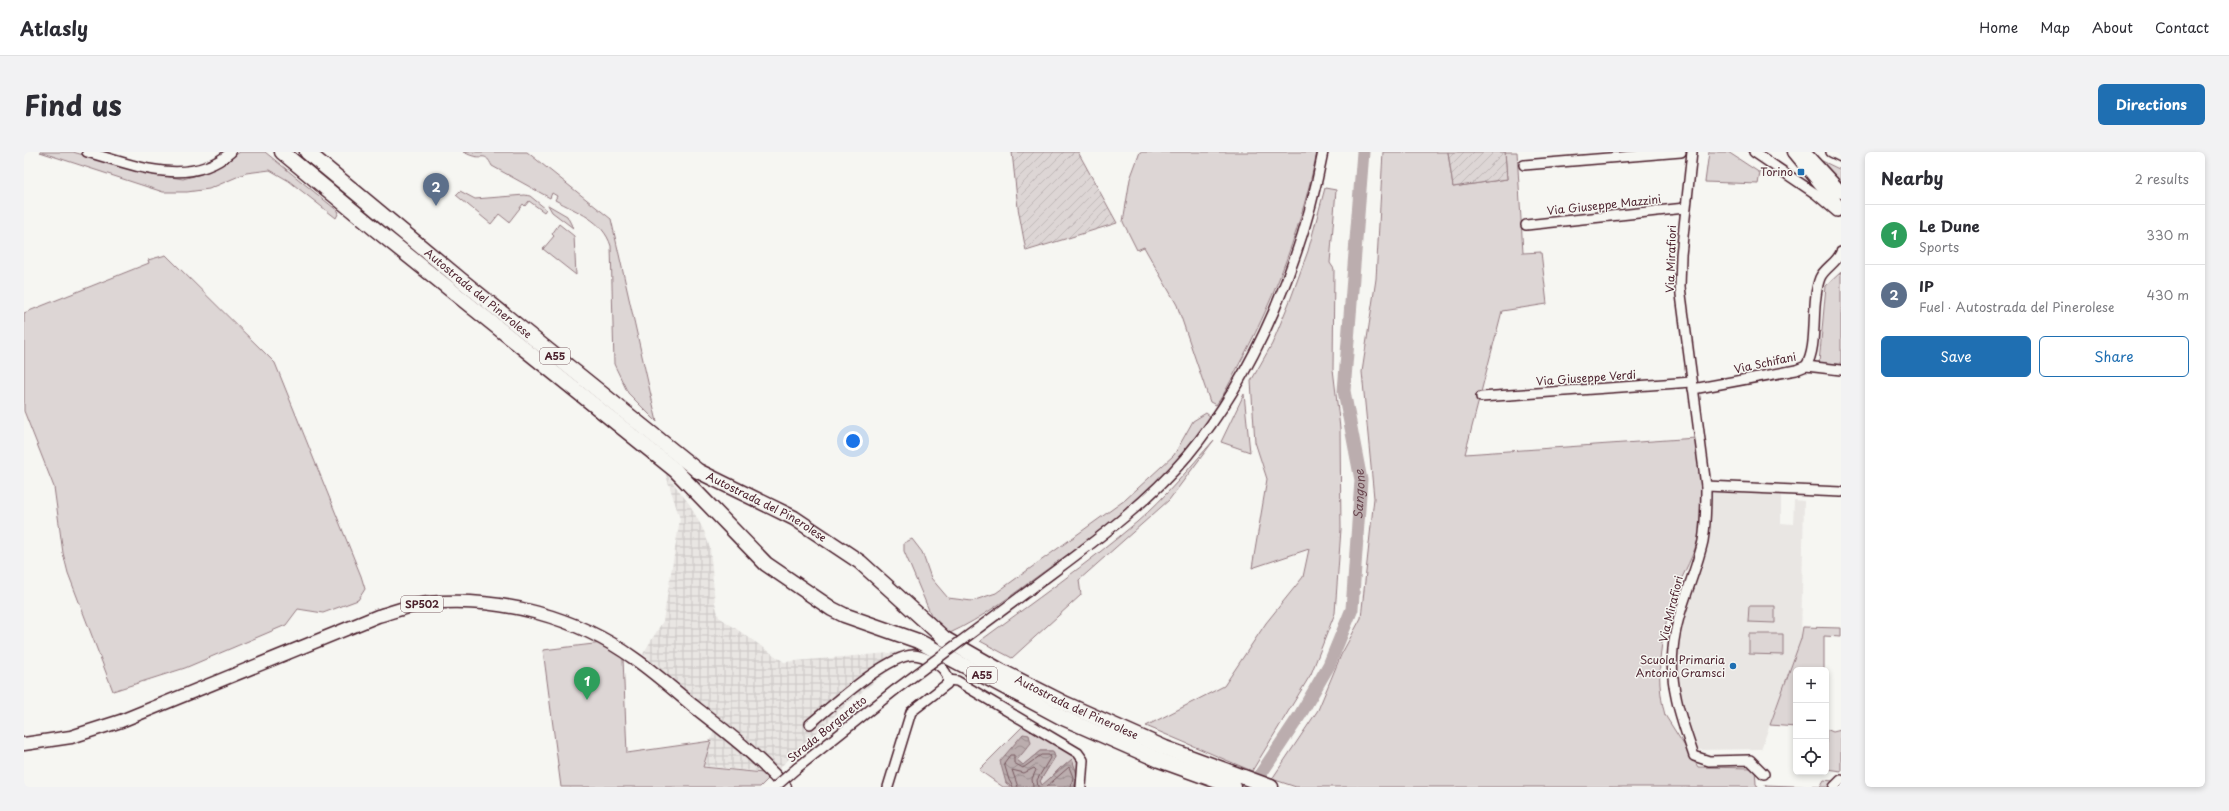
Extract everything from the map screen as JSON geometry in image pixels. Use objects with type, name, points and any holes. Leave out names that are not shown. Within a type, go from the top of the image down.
[{"type":"highway","name":"Autostrada del Pinerolese","points":[[282,152],[375,229],[675,470],[766,564],[844,615],[932,647],[1060,716],[1162,754],[1271,787]]},
{"type":"highway","name":"Autostrada del Pinerolese","points":[[307,152],[467,285],[698,471],[794,518],[860,562],[945,639],[1001,672],[1162,754],[1234,787]]},
{"type":"main road","points":[[1794,152],[1841,209]]},
{"type":"main road","points":[[1804,152],[1841,192]]},
{"type":"main road","name":"SP502","points":[[24,744],[71,737],[120,721],[371,619],[402,608],[428,603],[499,604],[541,613],[581,628],[634,658],[756,757],[785,787]]},
{"type":"street","points":[[88,152],[159,171],[179,173],[197,170],[214,164],[231,152]]},
{"type":"street","name":"Strada Borgaretto","points":[[775,787],[895,690],[1102,536],[1141,503],[1187,456],[1219,412],[1261,340],[1295,257],[1318,180],[1324,152]]},
{"type":"street","points":[[1524,164],[1681,152]]},
{"type":"street","name":"Via Mirafiori","points":[[1692,152],[1685,208],[1680,287],[1706,486],[1702,542],[1672,649],[1673,687],[1694,756],[1709,761],[1750,760],[1764,774]]},
{"type":"street","points":[[1754,152],[1816,194],[1841,215]]},
{"type":"street","points":[[1831,152],[1841,157]]},
{"type":"street","name":"Via Giuseppe Mazzini","points":[[1526,225],[1685,208]]},
{"type":"street","points":[[1806,366],[1810,353],[1816,295],[1820,277],[1841,254]]},
{"type":"street","name":"Via Schifani","points":[[1692,385],[1796,370],[1806,366],[1841,370]]},
{"type":"street","name":"Via Giuseppe Verdi","points":[[1481,397],[1692,385]]},
{"type":"street","points":[[1706,486],[1841,492]]},
{"type":"street","points":[[810,724],[883,667],[904,657],[914,655],[931,661],[944,669],[948,680]]},
{"type":"street","points":[[888,787],[911,712],[943,688],[948,680]]},
{"type":"street","points":[[948,680],[957,681],[1078,753],[1083,760],[1081,787]]},
{"type":"street","points":[[1834,787],[1841,780]]},
{"type":"shaded area","points":[[40,152],[73,152],[146,173],[183,179],[208,172],[240,152],[265,152],[339,212],[336,218],[289,181],[270,170],[246,173],[209,189],[187,192],[163,192]]},
{"type":"shaded area","points":[[463,152],[527,152],[611,219],[657,422],[628,393],[614,364],[611,246],[602,230],[596,223],[555,200],[557,196],[552,193],[550,198],[492,166],[486,157],[477,157]]},
{"type":"shaded area","points":[[1012,152],[1078,152],[1117,223],[1026,251],[1018,208]]},
{"type":"shaded area","points":[[1140,152],[1317,152],[1304,205],[1287,258],[1267,308],[1255,333],[1227,388],[1216,405],[1210,402],[1177,305],[1144,247],[1137,250],[1123,222],[1130,179]]},
{"type":"shaded area","points":[[1383,152],[1448,152],[1453,187],[1507,179],[1505,152],[1517,152],[1523,253],[1541,252],[1547,304],[1502,311],[1465,454],[1696,438],[1702,499],[1701,523],[1695,549],[1676,592],[1666,622],[1660,669],[1662,700],[1665,715],[1698,767],[1755,768],[1756,784],[1758,787],[1296,787],[1272,779],[1318,710],[1341,655],[1361,618],[1374,498],[1362,372],[1376,279]]},
{"type":"shaded area","points":[[1448,152],[1505,152],[1507,179],[1453,187]]},
{"type":"shaded area","points":[[1709,152],[1728,152],[1760,173],[1758,184],[1705,182]]},
{"type":"shaded area","points":[[1816,158],[1841,170],[1841,187]]},
{"type":"shaded area","points":[[1325,188],[1336,190],[1330,263],[1334,269],[1333,369],[1340,428],[1341,529],[1335,613],[1311,674],[1252,771],[1146,726],[1224,686],[1266,623],[1303,577],[1309,549],[1252,568],[1267,479],[1255,442],[1251,381],[1272,344],[1291,298],[1308,251]]},
{"type":"shaded area","points":[[460,191],[475,199],[525,195],[530,196],[546,209],[544,212],[529,201],[525,206],[523,204],[509,222],[499,214],[491,224],[456,195]]},
{"type":"shaded area","points":[[548,205],[567,216],[573,228],[552,212]]},
{"type":"shaded area","points":[[559,224],[574,236],[576,275],[543,249],[554,236],[552,234]]},
{"type":"shaded area","points":[[166,255],[275,363],[365,589],[358,600],[323,613],[298,609],[286,625],[185,668],[113,691],[68,573],[63,553],[54,487],[24,411],[24,313],[149,263],[148,260]]},
{"type":"shaded area","points":[[1841,272],[1841,366],[1819,363],[1826,286]]},
{"type":"shaded area","points":[[1244,394],[1250,452],[1221,442]]},
{"type":"shaded area","points":[[1206,413],[1211,417],[1194,441],[1176,463],[1134,503],[997,606],[961,628],[948,634],[931,615],[904,551],[904,543],[912,539],[922,552],[931,578],[948,598],[972,601],[996,593],[1125,500],[1174,455],[1193,421]]},
{"type":"shaded area","points":[[1214,440],[1169,500],[1079,580],[1081,595],[1012,658],[980,641],[1079,568],[1137,522],[1168,492]]},
{"type":"shaded area","points":[[665,472],[690,505],[704,531],[710,548],[715,603],[719,617],[784,662],[901,652],[924,653],[916,659],[901,663],[888,671],[849,702],[774,773],[703,766],[718,717],[643,654],[663,621],[680,519]]},
{"type":"shaded area","name":"Scuola Primaria Antonio Gramsci","points":[[1712,493],[1781,493],[1781,523],[1793,524],[1794,500],[1804,501],[1801,639],[1761,749],[1695,750],[1676,683],[1676,648],[1688,599],[1710,533]]},
{"type":"shaded area","points":[[1749,606],[1775,606],[1775,623],[1748,622]]},
{"type":"shaded area","points":[[1803,627],[1841,628],[1841,637],[1824,636],[1824,667],[1793,667],[1793,727],[1770,725],[1801,639]]},
{"type":"shaded area","points":[[1749,634],[1783,634],[1783,655],[1749,654]]},
{"type":"shaded area","points":[[602,643],[614,649],[623,659],[627,753],[711,741],[703,767],[773,774],[760,787],[561,787],[543,650]]},
{"type":"shaded area","points":[[1024,725],[1079,759],[1079,787],[1074,787],[1078,777],[1061,767],[1042,786],[1040,781],[1055,757],[1052,751],[1040,751],[1023,765],[1017,760],[1023,734],[1006,783],[1012,787],[1003,787],[979,770]]},
{"type":"shaded area","points":[[1829,730],[1833,732],[1841,730],[1841,771],[1829,769]]},
{"type":"shaded area","points":[[1824,780],[1833,781],[1827,787],[1820,787]]},
{"type":"shaded area","points":[[1765,785],[1820,787],[1766,787]]},
{"type":"water","points":[[1023,734],[1029,735],[1031,743],[1017,760],[1023,765],[1040,751],[1053,751],[1055,757],[1040,781],[1042,785],[1072,759],[1078,777],[1074,787],[1012,787],[1006,783],[1000,761]]},
{"type":"waterway","name":"Sangone","points":[[1252,787],[1300,715],[1329,665],[1352,609],[1361,480],[1344,391],[1363,152]]},
{"type":"place","name":"Torino","points":[[1801,172]]},
{"type":"place","name":"IP","points":[[436,206]]},
{"type":"place","name":"Scuola Primaria Antonio Gramsci","points":[[1733,666]]},
{"type":"place","name":"Le Dune","points":[[587,700]]}]
